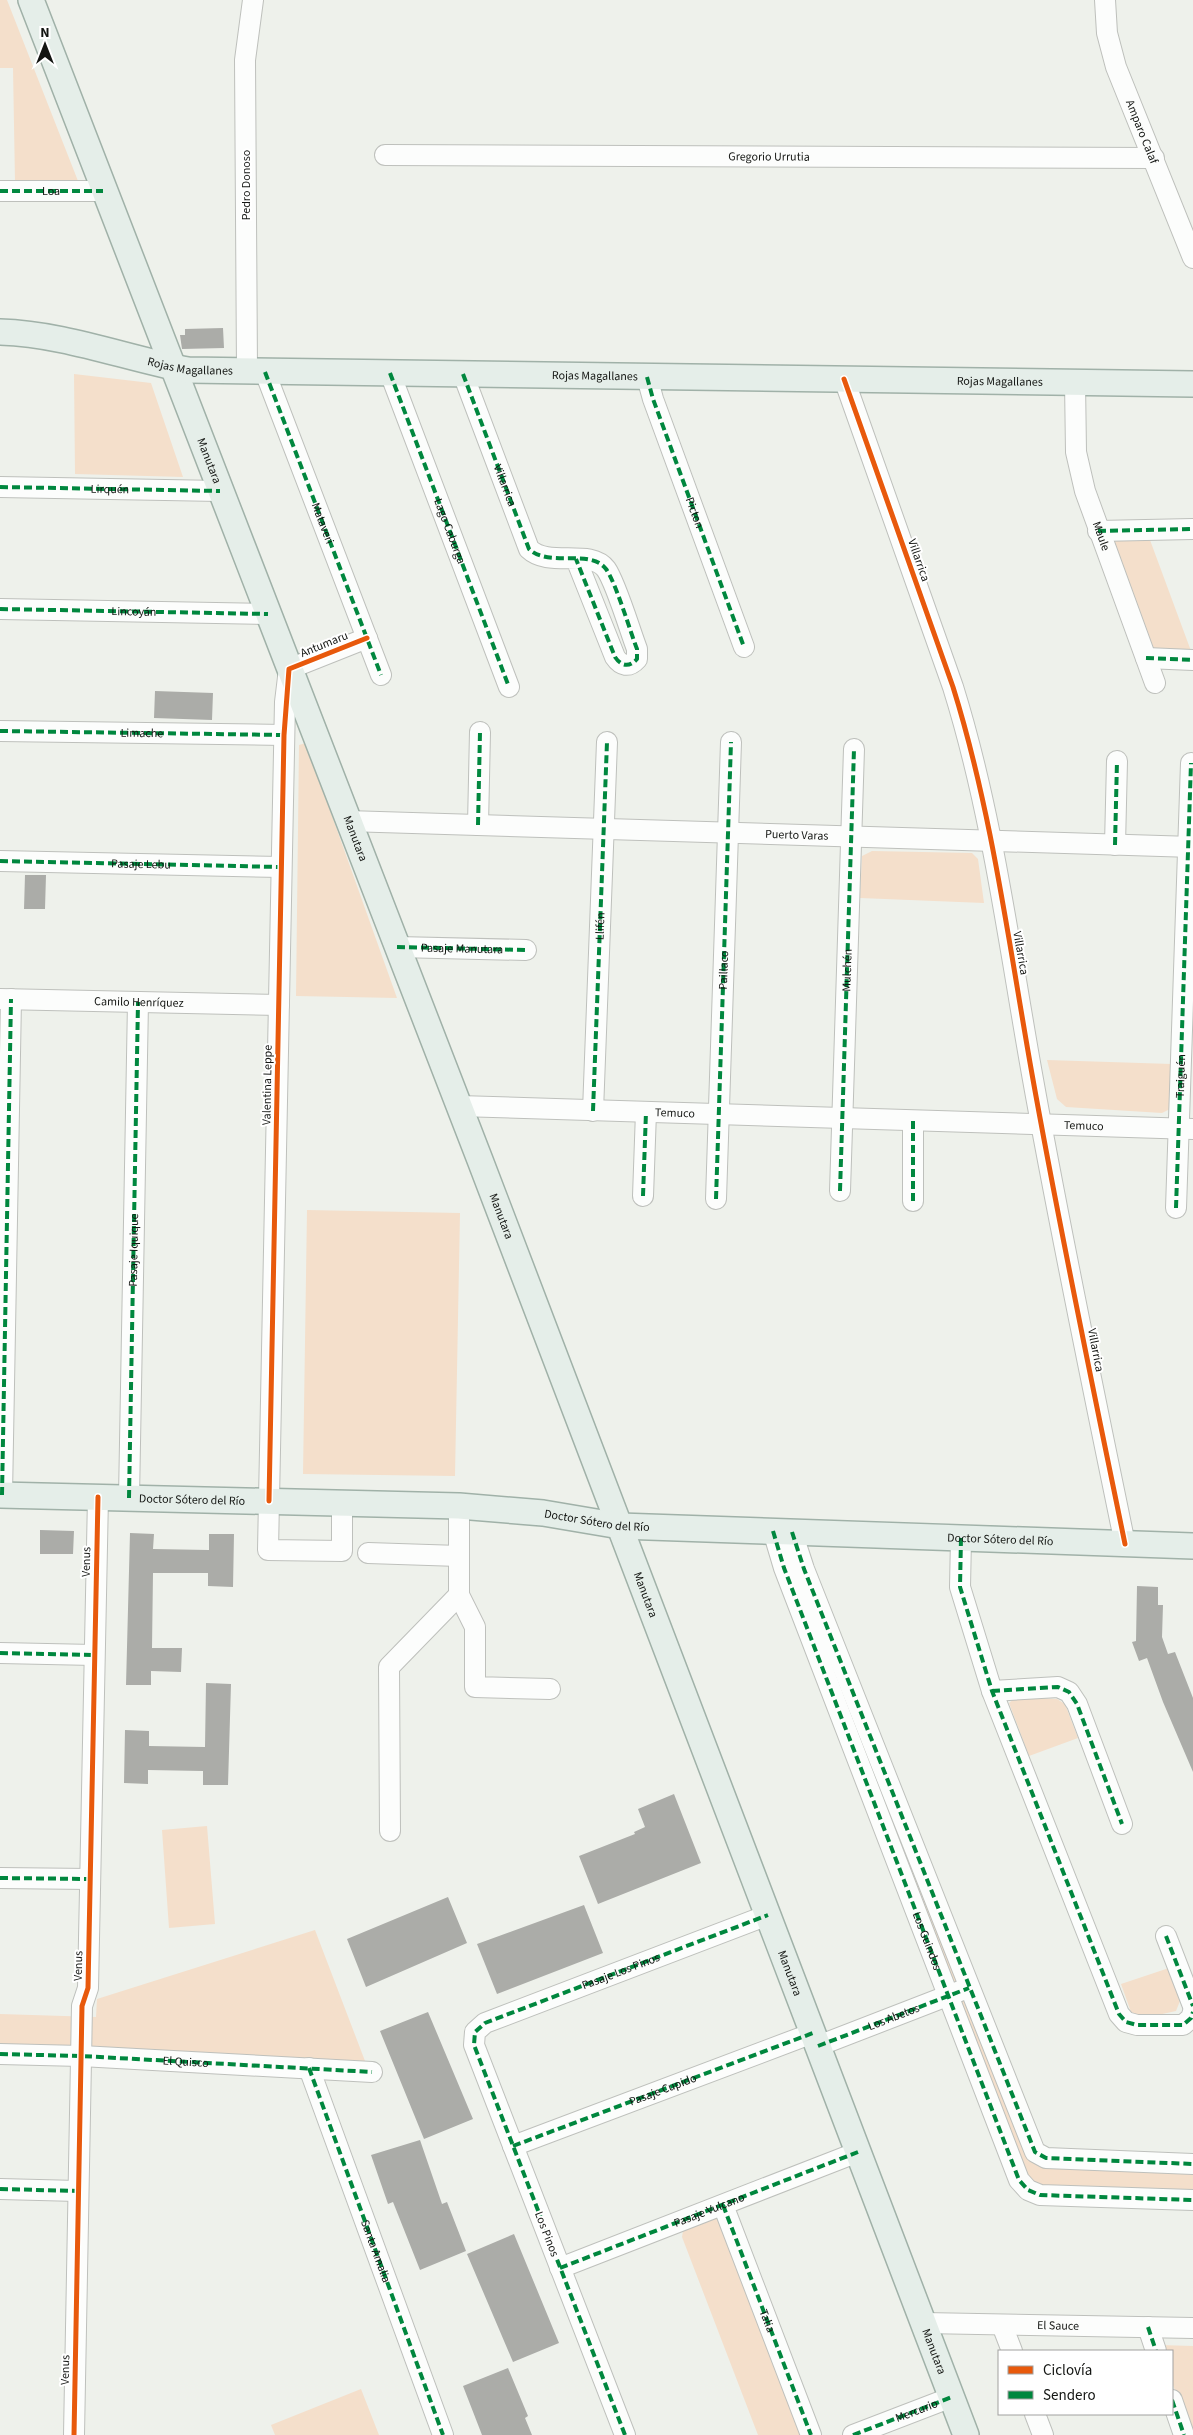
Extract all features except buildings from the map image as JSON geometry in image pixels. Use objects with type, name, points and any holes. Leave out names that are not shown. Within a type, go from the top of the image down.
[{"type":"main road","name":"Manutara","points":[[31,0],[103,191],[459,1106],[966,2435]]},
{"type":"main road","name":"Rojas Magallanes","points":[[0,332],[48,336],[84,343],[188,370],[1193,384]]},
{"type":"main road","name":"Doctor Sótero del Río","points":[[1,1495],[459,1506],[543,1513],[620,1526],[1193,1546]]},
{"type":"street","name":"Pedro Donoso","points":[[253,0],[245,60],[256,372]]},
{"type":"street","name":"Amparo Calaf","points":[[1105,0],[1107,33],[1111,50],[1193,258]]},
{"type":"street","name":"Gregorio Urrutia","points":[[385,154],[1154,158]]},
{"type":"street","name":"Loa","points":[[0,191],[103,191]]},
{"type":"street","name":"Mataveri","points":[[256,372],[381,675]]},
{"type":"street","name":"Lago Caburga","points":[[390,373],[509,687]]},
{"type":"street","name":"Villarrica","points":[[463,374],[529,549],[540,556],[576,559],[593,561],[606,568],[637,649],[638,654],[633,663],[625,665],[618,662],[615,657],[576,559]]},
{"type":"street","name":"Picton","points":[[647,377],[652,399],[744,647]]},
{"type":"street","name":"Villarrica","points":[[844,379],[953,687],[968,739],[990,841],[1041,1125],[1125,1544]]},
{"type":"street","name":"Maule","points":[[1075,382],[1076,452],[1085,491],[1155,682]]},
{"type":"street","name":"Lirquén","points":[[0,487],[220,491]]},
{"type":"street","points":[[1098,530],[1193,529]]},
{"type":"street","name":"Lincoyán","points":[[0,609],[268,614]]},
{"type":"street","name":"Antumaru","points":[[289,669],[367,638]]},
{"type":"street","points":[[1146,658],[1193,660]]},
{"type":"street","name":"Valentina Leppe","points":[[289,669],[284,735],[268,1550],[342,1551],[342,1503]]},
{"type":"street","name":"Limache","points":[[0,731],[284,735]]},
{"type":"street","points":[[478,825],[480,732]]},
{"type":"street","name":"Llifén","points":[[594,1110],[607,742]]},
{"type":"street","name":"Paillaco","points":[[716,1199],[731,742]]},
{"type":"street","name":"Mulchén","points":[[840,1191],[854,749]]},
{"type":"street","points":[[1115,845],[1117,760]]},
{"type":"street","name":"Traiguén","points":[[1176,1208],[1186,1129],[1191,763]]},
{"type":"street","name":"Puerto Varas","points":[[347,821],[1190,847]]},
{"type":"street","name":"Pasaje Lebu","points":[[0,861],[281,867]]},
{"type":"street","name":"Pasaje Manutara","points":[[397,947],[526,950]]},
{"type":"street","points":[[1,1495],[6,999]]},
{"type":"street","name":"Camilo Henríquez","points":[[6,999],[279,1005]]},
{"type":"street","name":"Pasaje Iquique","points":[[129,1498],[138,1002]]},
{"type":"street","name":"Temuco","points":[[459,1106],[1186,1129]]},
{"type":"street","name":"Temuco","points":[[643,1196],[646,1112]]},
{"type":"street","points":[[913,1120],[913,1201]]},
{"type":"street","name":"Venus","points":[[74,2435],[82,2006],[88,1988],[98,1497]]},
{"type":"street","points":[[459,1506],[459,1595],[475,1627],[475,1687],[550,1689]]},
{"type":"street","name":"Los Guindos","points":[[783,1532],[804,1569],[1035,2152],[1046,2158],[1193,2164]]},
{"type":"street","name":"Los Guindos","points":[[783,1532],[788,1577],[1018,2180],[1022,2186],[1040,2195],[1193,2200]]},
{"type":"street","points":[[961,1538],[960,1587],[992,1691],[1118,2014],[1131,2024],[1183,2024],[1191,2018],[1193,2012]]},
{"type":"street","points":[[368,1553],[459,1556]]},
{"type":"street","points":[[390,1831],[389,1667],[459,1595]]},
{"type":"street","points":[[0,1653],[94,1655]]},
{"type":"street","points":[[992,1691],[1058,1687],[1069,1692],[1077,1704],[1122,1824]]},
{"type":"street","points":[[0,1878],[90,1880]]},
{"type":"street","name":"Pasaje Los Pinos","points":[[475,2032],[485,2023],[768,1914]]},
{"type":"street","points":[[1166,1936],[1193,2006]]},
{"type":"street","name":"Los Abetos","points":[[816,2039],[969,1988]]},
{"type":"street","name":"Los Pinos","points":[[475,2032],[474,2045],[625,2435]]},
{"type":"street","name":"Pasaje Cupido","points":[[513,2146],[816,2039]]},
{"type":"street","name":"El Quisco","points":[[0,2054],[81,2056],[372,2072]]},
{"type":"street","name":"Santa Amalia","points":[[309,2068],[443,2435]]},
{"type":"street","name":"Pasaje Vulcano","points":[[560,2268],[858,2152]]},
{"type":"street","points":[[0,2189],[78,2191]]},
{"type":"street","name":"Talia","points":[[723,2205],[811,2435]]},
{"type":"street","name":"El Sauce","points":[[924,2323],[1193,2328]]},
{"type":"street","points":[[1002,2325],[1012,2350]]},
{"type":"street","points":[[1148,2327],[1156,2350]]},
{"type":"street","name":"Mercurio","points":[[853,2435],[952,2397]]},
{"type":"street","points":[[1173,2403],[1184,2435]]},
{"type":"street","points":[[1035,2415],[1043,2435]]},
{"type":"shaded area","points":[[0,0],[7,0],[78,181],[15,182],[13,68],[0,68]]},
{"type":"shaded area","points":[[74,374],[151,383],[183,477],[75,474]]},
{"type":"shaded area","points":[[1112,540],[1150,540],[1191,651],[1153,652]]},
{"type":"shaded area","points":[[306,743],[397,998],[296,996],[299,745]]},
{"type":"shaded area","points":[[872,851],[972,853],[978,859],[984,903],[860,898],[862,856]]},
{"type":"shaded area","points":[[1047,1060],[1172,1064],[1170,1109],[1162,1113],[1066,1107],[1057,1099]]},
{"type":"shaded area","points":[[307,1210],[460,1213],[455,1476],[303,1474]]},
{"type":"shaded area","points":[[789,1568],[801,1568],[1031,2151],[1193,2165],[1193,2198],[1029,2188]]},
{"type":"shaded area","points":[[1016,1697],[1057,1699],[1065,1704],[1078,1738],[1029,1756],[1009,1703]]},
{"type":"shaded area","points":[[207,1826],[215,1924],[169,1928],[162,1830]]},
{"type":"shaded area","points":[[315,1930],[365,2061],[0,2050],[0,2014],[96,2017],[97,1999]]},
{"type":"shaded area","points":[[1169,1968],[1180,2001],[1176,2011],[1144,2018],[1131,2012],[1121,1984]]},
{"type":"shaded area","points":[[719,2216],[808,2435],[758,2435],[682,2237],[683,2231]]},
{"type":"shaded area","points":[[1159,2345],[1193,2346],[1193,2435],[1190,2435],[1173,2385],[1173,2350],[1161,2350]]},
{"type":"shaded area","points":[[361,2389],[379,2435],[275,2435],[271,2425]]},
{"type":"marked path","points":[[0,191],[103,191]]},
{"type":"marked path","points":[[265,372],[381,675]]},
{"type":"marked path","points":[[390,373],[509,687]]},
{"type":"marked path","points":[[463,374],[529,549],[547,557],[580,558],[590,560],[599,563],[606,569],[637,649],[637,659],[631,664],[622,664],[615,657],[576,559]]},
{"type":"marked path","points":[[647,377],[653,399],[744,647]]},
{"type":"marked path","points":[[0,487],[220,491]]},
{"type":"marked path","points":[[1098,531],[1193,529]]},
{"type":"marked path","points":[[0,609],[268,614]]},
{"type":"marked path","points":[[1146,658],[1193,660]]},
{"type":"marked path","points":[[0,731],[284,735]]},
{"type":"marked path","points":[[478,825],[480,732]]},
{"type":"marked path","points":[[593,1111],[607,742]]},
{"type":"marked path","points":[[716,1199],[731,742]]},
{"type":"marked path","points":[[840,1191],[854,749]]},
{"type":"marked path","points":[[1115,845],[1117,761]]},
{"type":"marked path","points":[[1176,1208],[1191,763]]},
{"type":"marked path","points":[[0,861],[281,867]]},
{"type":"marked path","points":[[397,947],[526,950]]},
{"type":"marked path","points":[[2,1495],[11,999]]},
{"type":"marked path","points":[[129,1498],[138,1002]]},
{"type":"marked path","points":[[643,1196],[646,1112]]},
{"type":"marked path","points":[[913,1121],[913,1201]]},
{"type":"marked path","points":[[773,1531],[784,1568],[1019,2180],[1028,2190],[1040,2195],[1193,2200]]},
{"type":"marked path","points":[[792,1532],[804,1569],[1035,2152],[1046,2158],[1193,2164]]},
{"type":"marked path","points":[[961,1538],[960,1587],[992,1691],[1119,2014],[1126,2022],[1137,2025],[1183,2025],[1191,2018],[1193,2012]]},
{"type":"marked path","points":[[0,1653],[94,1655]]},
{"type":"marked path","points":[[992,1691],[1058,1687],[1069,1692],[1077,1704],[1122,1824]]},
{"type":"marked path","points":[[0,1878],[90,1879]]},
{"type":"marked path","points":[[625,2435],[474,2045],[475,2032],[485,2023],[768,1915]]},
{"type":"marked path","points":[[1166,1936],[1193,2006]]},
{"type":"marked path","points":[[818,2046],[969,1988]]},
{"type":"marked path","points":[[513,2146],[813,2033]]},
{"type":"marked path","points":[[0,2054],[81,2056],[372,2072]]},
{"type":"marked path","points":[[309,2068],[443,2435]]},
{"type":"marked path","points":[[560,2268],[858,2152]]},
{"type":"marked path","points":[[0,2189],[78,2191]]},
{"type":"marked path","points":[[723,2205],[811,2435]]},
{"type":"marked path","points":[[1148,2327],[1156,2350]]},
{"type":"marked path","points":[[853,2435],[952,2397]]},
{"type":"marked path","points":[[1173,2403],[1184,2435]]},
{"type":"cycle path","points":[[844,379],[953,687],[979,782],[999,879],[1054,1192],[1125,1544]]},
{"type":"cycle path","points":[[269,1501],[284,735],[289,669],[367,638]]},
{"type":"cycle path","points":[[74,2435],[82,2006],[88,1988],[98,1497]]}]
